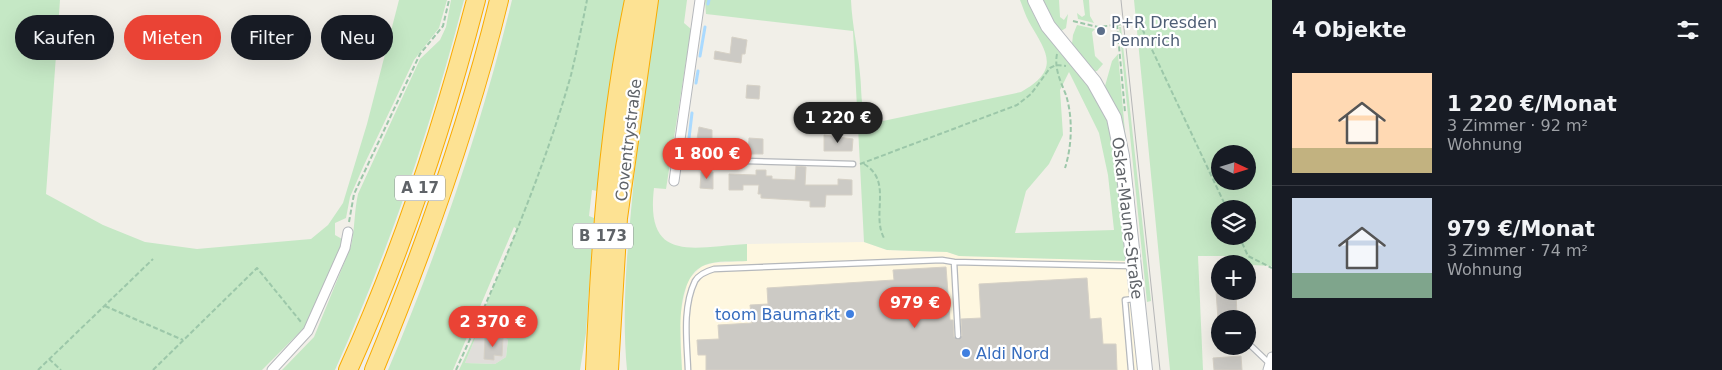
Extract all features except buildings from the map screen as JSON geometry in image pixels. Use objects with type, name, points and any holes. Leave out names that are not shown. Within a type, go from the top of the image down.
[{"type":"highway","name":"A 17","points":[[348,370],[398,250],[422,182],[459,63],[476,0]]},
{"type":"highway","name":"A 17","points":[[374,370],[442,196],[476,88],[499,0]]},
{"type":"highway","name":"B 173","points":[[595,370],[604,316],[612,151],[634,0]]},
{"type":"highway","name":"Coventrystraße","points":[[609,370],[604,316],[649,0]]},
{"type":"highway","points":[[584,370],[604,316]]},
{"type":"highway","points":[[604,316],[621,370]]},
{"type":"street","points":[[674,181],[700,0]]},
{"type":"street","name":"Oskar-Maune-Straße","points":[[1035,0],[1048,26],[1094,82],[1114,118],[1122,156],[1145,370]]},
{"type":"street","points":[[272,370],[308,331],[345,248],[348,232]]},
{"type":"lane","points":[[678,159],[852,164]]},
{"type":"lane","points":[[688,370],[686,316],[696,280],[704,272],[714,268],[942,260],[954,262],[1135,266]]},
{"type":"lane","points":[[954,262],[958,336]]},
{"type":"lane","points":[[1131,370],[1126,300],[1138,299]]},
{"type":"lane","points":[[1256,350],[1270,363]]},
{"type":"path","points":[[348,232],[354,194],[420,54],[442,26],[449,0]]},
{"type":"path","points":[[456,370],[518,224],[545,153],[570,75],[588,0]]},
{"type":"path","points":[[1073,21],[1098,26],[1139,22],[1222,200]]},
{"type":"path","points":[[1117,24],[1125,119]]},
{"type":"path","points":[[1063,44],[1057,52],[1056,65],[1066,97],[1071,136],[1065,168]]},
{"type":"path","points":[[852,164],[864,164],[1016,105],[1031,94],[1050,68],[1056,65],[1066,67],[1076,59]]},
{"type":"path","points":[[864,164],[873,169],[880,182],[879,230],[884,238]]},
{"type":"path","points":[[1243,245],[1248,256],[1272,268]]},
{"type":"path","points":[[38,370],[153,259]]},
{"type":"path","points":[[153,370],[257,268],[308,331]]},
{"type":"path","points":[[105,306],[183,340]]},
{"type":"path","points":[[50,359],[60,370]]},
{"type":"shaded area","points":[[864,242],[887,250],[947,252],[959,256],[1129,261],[1138,370],[682,370],[680,316],[688,280],[702,266],[714,263],[747,261],[747,244]]},
{"type":"shaded area","points":[[479,329],[498,331],[504,335],[508,340],[506,357],[495,364],[465,363]]},
{"type":"green space","points":[[0,0],[60,0],[59,15],[15,15],[15,60],[56,60],[46,194],[103,225],[145,242],[197,249],[311,239],[328,225],[343,203],[367,124],[384,60],[393,60],[393,23],[399,0],[447,0],[439,28],[414,60],[364,165],[350,197],[346,218],[335,223],[335,235],[342,239],[344,245],[305,327],[262,370],[0,370]]},
{"type":"green space","points":[[451,0],[464,0],[438,95],[391,234],[335,370],[282,370],[314,337],[351,246],[358,194],[420,59],[440,40],[446,27]]},
{"type":"green space","points":[[512,0],[629,0],[606,147],[599,167],[597,191],[592,190],[589,216],[594,218],[586,333],[580,370],[459,370],[484,316],[486,305],[517,229],[514,227],[453,370],[388,370],[425,279],[458,188]],"holes":[[[479,329],[498,332],[508,340],[506,357],[495,364],[465,363]]]},
{"type":"green space","points":[[656,0],[687,0],[684,23],[691,29],[666,189],[654,188],[653,212],[657,229],[665,240],[677,246],[691,248],[747,244],[747,261],[710,263],[695,272],[688,283],[683,297],[681,312],[682,370],[627,370],[625,290],[628,251],[636,158]]},
{"type":"green space","points":[[705,0],[851,0],[863,109],[867,120],[878,122],[1021,92],[1034,84],[1042,76],[1047,60],[1041,43],[1020,0],[1028,0],[1035,17],[1049,38],[1062,55],[1067,56],[1077,67],[1103,107],[1113,138],[1129,261],[959,256],[947,252],[887,250],[864,242],[853,31],[706,14]],"holes":[[[1069,72],[1099,133],[1108,175],[1114,230],[1015,233],[1026,191],[1049,164],[1063,135],[1060,90]]]},
{"type":"green space","points":[[1042,0],[1059,0],[1060,17],[1064,20],[1068,14],[1066,28],[1061,31],[1056,28]]},
{"type":"green space","points":[[1083,0],[1089,0],[1090,16],[1094,23],[1078,19],[1077,13],[1082,17],[1085,15]]},
{"type":"green space","points":[[1134,0],[1272,0],[1272,266],[1256,265],[1256,255],[1198,256],[1203,370],[1170,370]]},
{"type":"green space","points":[[1077,25],[1095,29],[1092,32],[1095,56],[1103,64],[1097,71],[1093,71],[1072,44]]},
{"type":"green space","points":[[1119,27],[1121,27],[1151,301],[1147,302]]},
{"type":"green space","points":[[1118,54],[1126,143],[1105,86],[1112,61]]},
{"type":"waterway","points":[[708,4],[709,0]]},
{"type":"waterway","points":[[700,56],[705,27]]},
{"type":"waterway","points":[[696,83],[698,71]]},
{"type":"waterway","points":[[687,155],[692,113]]},
{"type":"tram line","points":[[1121,0],[1160,370]]},
{"type":"place","name":"P+R Dresden Pennrich","points":[[1101,31]]},
{"type":"place","name":"toom Baumarkt","points":[[850,314]]},
{"type":"place","name":"Aldi Nord","points":[[966,353]]}]
